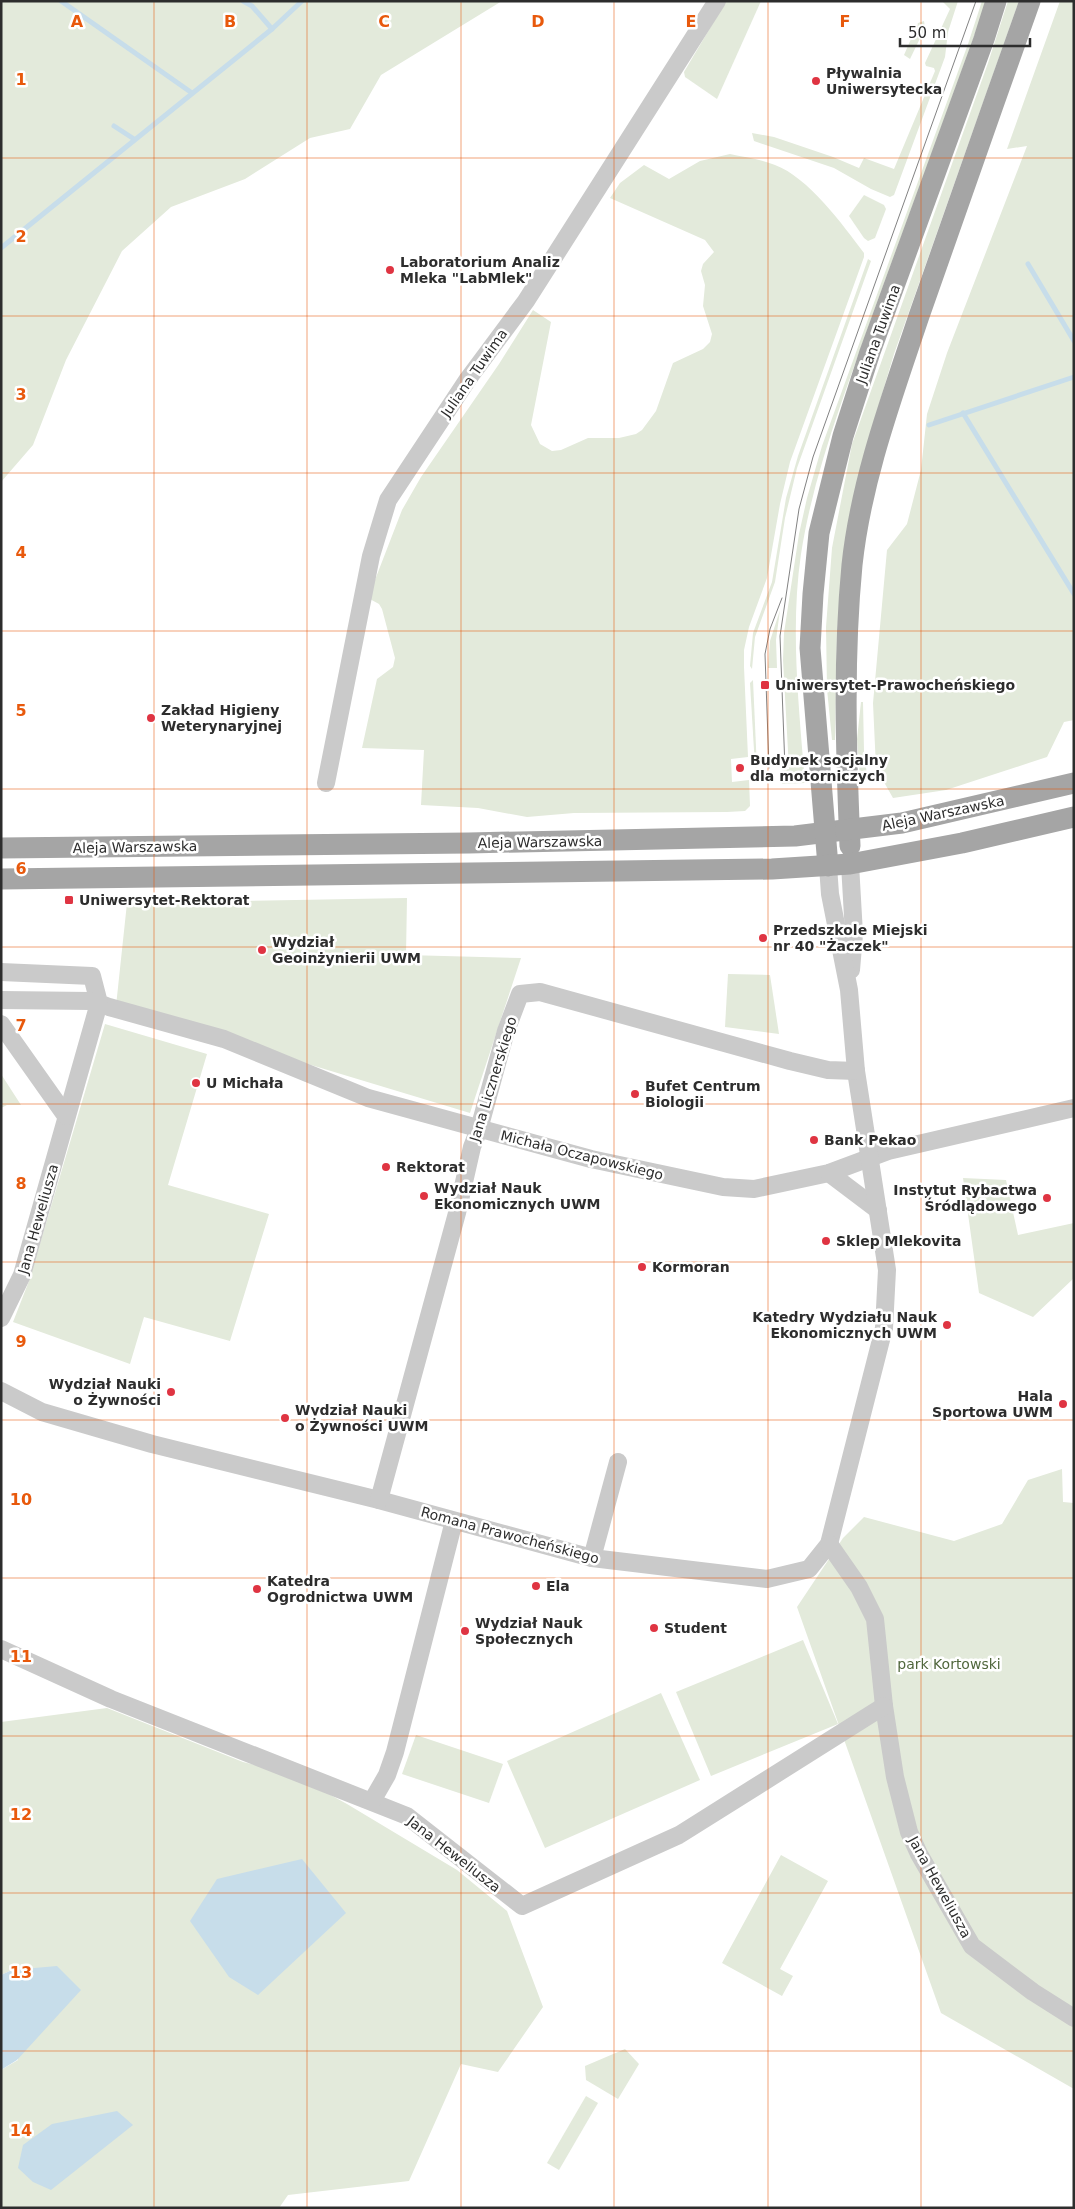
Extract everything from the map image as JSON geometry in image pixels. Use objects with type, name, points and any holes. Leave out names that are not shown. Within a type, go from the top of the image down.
[{"type":"main road","name":"Juliana Tuwima","points":[[828,866],[810,648],[819,533],[843,436],[870,352],[981,48],[996,1]]},
{"type":"main road","points":[[850,864],[845,683],[852,564],[875,453],[928,290],[1030,1]]},
{"type":"main road","name":"Aleja Warszawska","points":[[1,848],[508,842],[795,836],[877,828],[978,807],[1074,783]]},
{"type":"main road","points":[[848,794],[877,828]]},
{"type":"main road","points":[[795,836],[822,797]]},
{"type":"main road","points":[[1,878],[772,869],[828,866],[850,864],[962,843],[1074,816]]},
{"type":"street","name":"Juliana Tuwima","points":[[326,783],[371,556],[388,500],[468,380],[526,301],[717,1]]},
{"type":"street","name":"Romana Prawocheńskiego","points":[[850,864],[854,934],[850,990]]},
{"type":"street","name":"Romana Prawocheńskiego","points":[[1,1391],[42,1412],[152,1444],[379,1500],[592,1558],[767,1579],[809,1569],[829,1544],[884,1328],[887,1270],[871,1157],[856,1071],[850,990],[830,894],[828,866]]},
{"type":"street","points":[[1,972],[92,976],[100,1003],[91,1001],[1,1000]]},
{"type":"street","name":"Jana Licznerskiego","points":[[379,1500],[443,1258],[452,1232],[472,1146],[479,1129],[506,1031],[520,994],[540,992],[790,1061],[828,1070],[856,1071]]},
{"type":"street","name":"Jana Heweliusza","points":[[1,1318],[22,1275],[66,1116],[100,1003]]},
{"type":"street","name":"Michała Oczapowskiego","points":[[100,1003],[224,1039],[368,1098],[600,1161],[723,1187],[754,1189],[829,1173],[871,1157],[1074,1108]]},
{"type":"street","points":[[1,1024],[66,1116]]},
{"type":"street","points":[[829,1173],[878,1210]]},
{"type":"street","points":[[592,1558],[618,1462]]},
{"type":"street","points":[[372,1801],[387,1775],[395,1752],[422,1650],[431,1602],[454,1521]]},
{"type":"street","name":"Jana Heweliusza","points":[[829,1544],[859,1587],[875,1619],[884,1706],[895,1777],[909,1832],[919,1854],[972,1946],[1033,1992],[1074,2018]]},
{"type":"street","name":"Jana Heweliusza","points":[[1,1650],[111,1699],[407,1816],[522,1906],[679,1835],[884,1706]]},
{"type":"green space","points":[[1,1],[502,1],[381,75],[350,129],[310,138],[245,179],[171,207],[122,251],[66,360],[33,445],[1,482]]},
{"type":"green space","points":[[726,1],[761,1],[717,99],[685,77],[684,72]]},
{"type":"green space","points":[[942,1],[958,1],[948,32],[945,57],[894,195],[890,197],[871,189],[834,168],[754,141],[752,133],[774,137],[859,168],[864,158],[894,169],[935,71],[934,68],[926,66],[925,63],[950,9]]},
{"type":"green space","points":[[982,1],[986,1],[982,14],[875,308],[843,399],[814,491],[801,554],[796,611],[798,697],[805,783],[782,784],[782,770],[789,769],[783,660],[784,633],[799,534],[807,498],[822,446]]},
{"type":"green space","points":[[1008,1],[1019,1],[894,354],[865,451],[846,549],[837,630],[835,740],[832,740],[827,689],[826,627],[832,548],[852,444],[988,63]]},
{"type":"green space","points":[[1060,1],[1074,1],[1074,720],[1064,722],[1047,757],[946,790],[893,798],[876,768],[873,703],[887,550],[907,524],[921,470],[927,414],[947,353],[1027,146],[1007,149]]},
{"type":"green space","points":[[924,21],[925,28],[910,59],[904,55],[918,23]]},
{"type":"green space","points":[[730,154],[775,165],[800,180],[824,203],[864,253],[790,462],[780,504],[767,578],[749,627],[744,650],[748,757],[731,759],[732,782],[749,780],[750,806],[745,811],[727,812],[574,813],[527,817],[478,808],[421,805],[424,750],[362,748],[377,679],[393,667],[395,658],[382,609],[379,604],[368,598],[402,510],[421,477],[499,364],[533,310],[551,322],[531,425],[540,444],[552,451],[561,450],[588,438],[619,438],[636,434],[642,430],[656,411],[673,363],[703,349],[710,342],[712,334],[703,306],[705,285],[701,271],[703,264],[714,252],[705,240],[610,198],[620,183],[644,165],[669,179],[700,161]]},
{"type":"green space","points":[[864,195],[884,205],[886,209],[875,238],[868,241],[849,216]]},
{"type":"green space","points":[[868,259],[871,261],[797,468],[785,518],[775,582],[755,637],[752,669],[750,666],[753,633],[772,582],[786,498],[798,456]]},
{"type":"green space","points":[[780,610],[776,640],[777,668],[768,668],[770,641]]},
{"type":"green space","points":[[753,680],[757,769],[755,767],[750,683]]},
{"type":"green space","points":[[861,702],[863,702],[864,751],[867,775],[860,778],[857,739]]},
{"type":"green space","points":[[407,898],[406,955],[521,958],[470,1113],[116,1006],[127,903]]},
{"type":"green space","points":[[728,974],[770,975],[779,1034],[725,1027]]},
{"type":"green space","points":[[105,1024],[207,1054],[168,1185],[269,1214],[230,1341],[144,1317],[130,1364],[13,1322],[29,1281]]},
{"type":"green space","points":[[1,1074],[21,1105],[7,1105],[1,1108]]},
{"type":"green space","points":[[963,1178],[1006,1180],[1018,1235],[1074,1223],[1074,1278],[1033,1317],[979,1293]]},
{"type":"green space","name":"park Kortowski","points":[[1062,1469],[1063,1502],[1074,1503],[1074,2089],[941,2013],[797,1607],[843,1538],[864,1517],[954,1541],[1002,1524],[1028,1480]]},
{"type":"green space","points":[[803,1640],[838,1724],[711,1776],[676,1692]]},
{"type":"green space","points":[[661,1693],[700,1780],[545,1848],[507,1761]]},
{"type":"green space","points":[[107,1708],[243,1762],[294,1775],[347,1804],[457,1870],[507,1911],[543,2007],[498,2072],[461,2064],[409,2181],[288,2195],[279,2208],[1,2208],[1,2070],[18,2060],[12,1970],[1,1975],[1,1722]]},
{"type":"green space","points":[[416,1735],[503,1764],[489,1803],[402,1774]]},
{"type":"green space","points":[[781,1855],[828,1881],[780,1969],[793,1976],[782,1996],[722,1963]]},
{"type":"green space","points":[[625,2049],[639,2064],[618,2099],[586,2080],[585,2066]]},
{"type":"green space","points":[[586,2096],[598,2103],[559,2170],[547,2163]]},
{"type":"water","points":[[302,1859],[346,1913],[258,1995],[229,1977],[190,1921],[217,1879]]},
{"type":"water","points":[[57,1966],[81,1990],[17,2060],[1,2070],[1,1975],[12,1970]]},
{"type":"water","points":[[117,2111],[133,2125],[51,2190],[33,2182],[18,2168],[23,2145],[52,2124]]},
{"type":"waterway","points":[[61,1],[192,93]]},
{"type":"waterway","points":[[243,1],[252,6],[272,29]]},
{"type":"waterway","points":[[1,248],[272,29],[302,1]]},
{"type":"waterway","points":[[114,126],[134,139]]},
{"type":"waterway","points":[[1028,264],[1074,341]]},
{"type":"waterway","points":[[929,425],[1074,377]]},
{"type":"waterway","points":[[963,413],[1074,594]]},
{"type":"tram line","points":[[785,768],[780,636],[799,509],[813,457],[976,1]]},
{"type":"tram line","points":[[769,768],[765,654],[770,629],[782,598]]},
{"type":"place","name":"Pływalnia Uniwersytecka","points":[[816,81]]},
{"type":"place","name":"Laboratorium Analiz Mleka \"LabMlek\"","points":[[390,270]]},
{"type":"place","name":"Uniwersytet-Prawocheńskiego","points":[[765,685]]},
{"type":"place","name":"Zakład Higieny Weterynaryjnej","points":[[151,718]]},
{"type":"place","name":"Budynek socjalny dla motorniczych","points":[[740,768]]},
{"type":"place","name":"Uniwersytet-Rektorat","points":[[69,900]]},
{"type":"place","name":"Przedszkole Miejski nr 40 \"Żaczek\"","points":[[763,938]]},
{"type":"place","name":"Wydział Geoinżynierii UWM","points":[[262,950]]},
{"type":"place","name":"U Michała","points":[[196,1083]]},
{"type":"place","name":"Bufet Centrum Biologii","points":[[635,1094]]},
{"type":"place","name":"Bank Pekao","points":[[814,1140]]},
{"type":"place","name":"Rektorat","points":[[386,1167]]},
{"type":"place","name":"Wydział Nauk Ekonomicznych UWM","points":[[424,1196]]},
{"type":"place","name":"Instytut Rybactwa Śródlądowego","points":[[1047,1198]]},
{"type":"place","name":"Sklep Mlekovita","points":[[826,1241]]},
{"type":"place","name":"Kormoran","points":[[642,1267]]},
{"type":"place","name":"Katedry Wydziału Nauk Ekonomicznych UWM","points":[[947,1325]]},
{"type":"place","name":"Wydział Nauki o Żywności","points":[[171,1392]]},
{"type":"place","name":"Hala Sportowa UWM","points":[[1063,1404]]},
{"type":"place","name":"Wydział Nauki o Żywności UWM","points":[[285,1418]]},
{"type":"place","name":"Ela","points":[[536,1586]]},
{"type":"place","name":"Katedra Ogrodnictwa UWM","points":[[257,1589]]},
{"type":"place","name":"Student","points":[[654,1628]]},
{"type":"place","name":"Wydział Nauk Społecznych","points":[[465,1631]]}]
